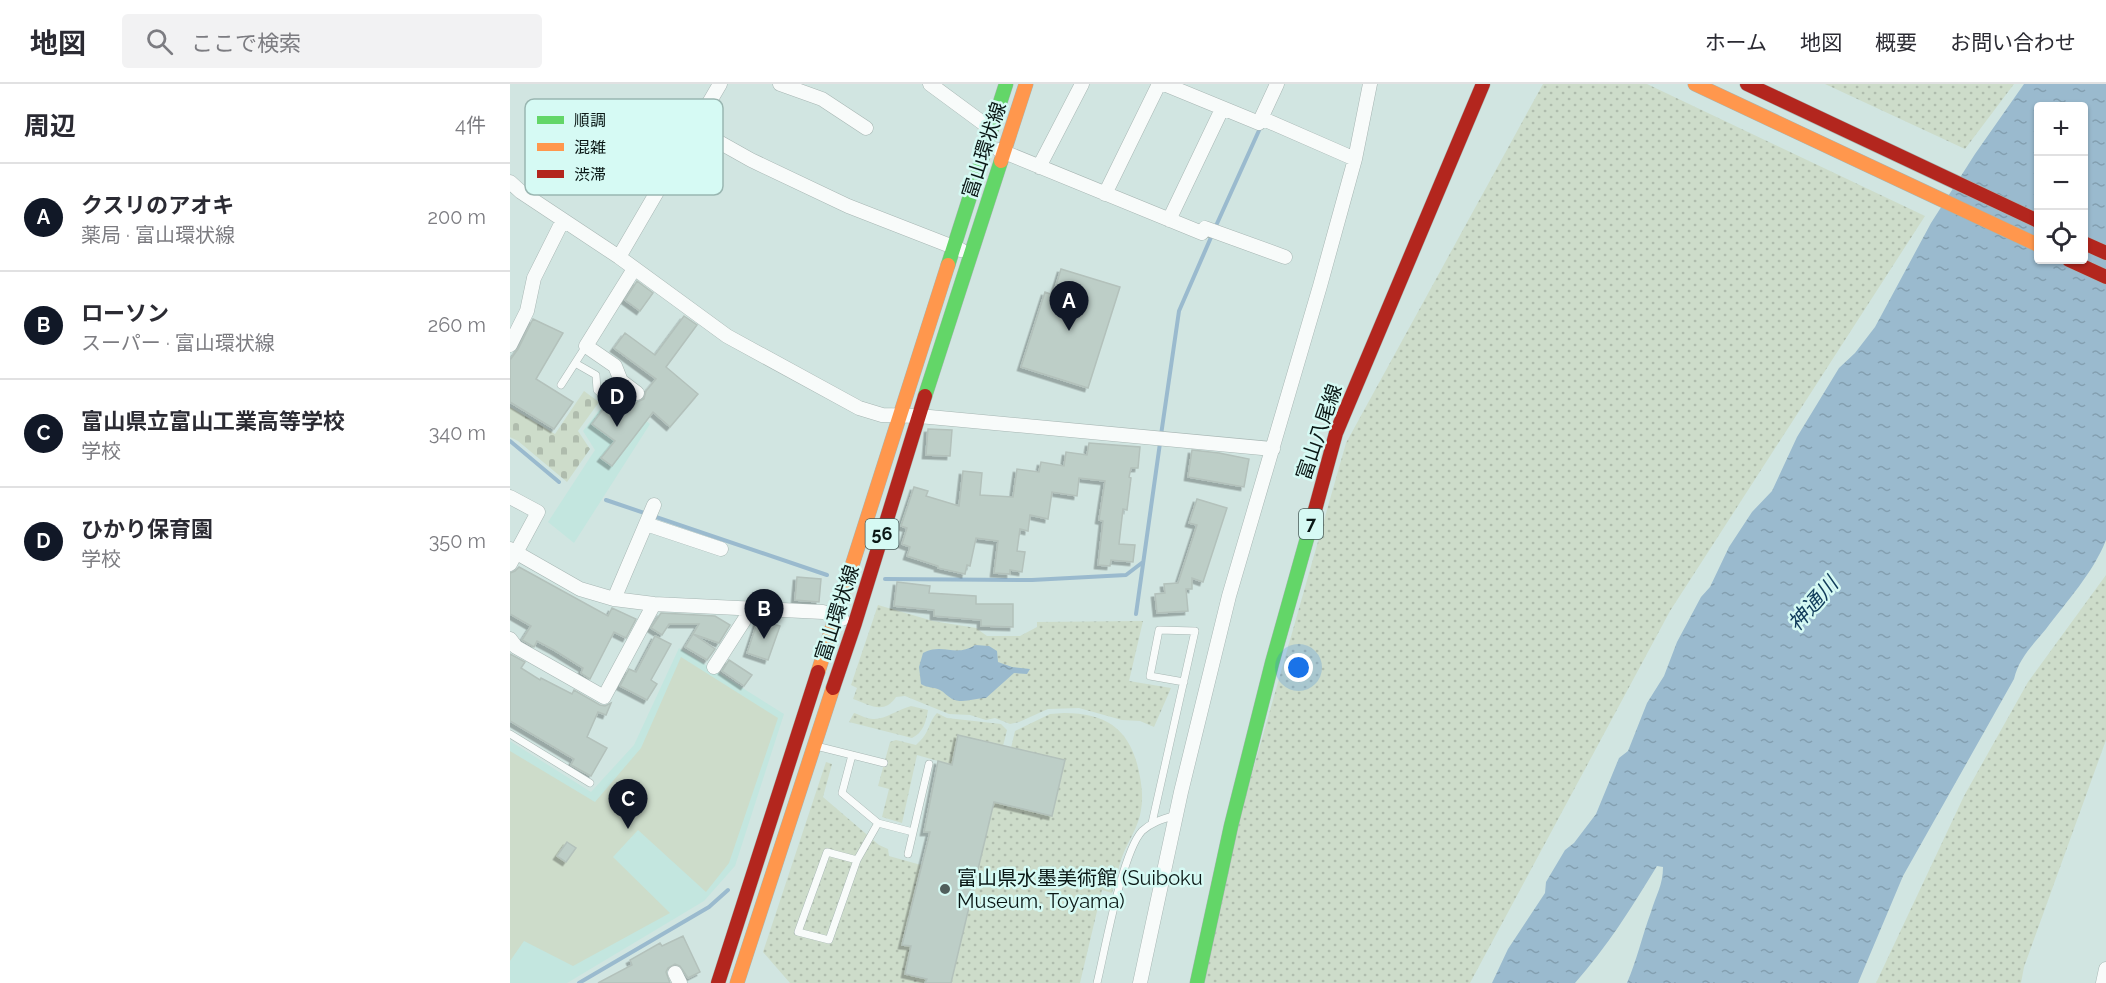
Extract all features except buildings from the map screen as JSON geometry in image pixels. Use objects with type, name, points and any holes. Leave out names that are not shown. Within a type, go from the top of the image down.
[{"type":"main road","name":"富山環状線","points":[[718,983],[1006,84]]},
{"type":"main road","name":"富山環状線","points":[[737,983],[813,745],[855,623],[1026,84]]},
{"type":"main road","name":"富山八尾線","points":[[1197,983],[1231,826],[1272,663],[1336,433],[1483,84]]},
{"type":"main road","points":[[1695,84],[2034,243]]},
{"type":"main road","points":[[1747,84],[2034,219]]},
{"type":"main road","points":[[2088,245],[2106,253]]},
{"type":"main road","points":[[2078,264],[2106,277]]},
{"type":"street","points":[[711,99],[720,84]]},
{"type":"street","points":[[780,84],[822,99],[866,128]]},
{"type":"street","points":[[930,84],[991,129]]},
{"type":"street","points":[[1039,166],[1082,84]]},
{"type":"street","points":[[1105,194],[1159,84]]},
{"type":"street","points":[[1164,84],[1259,123],[1266,120],[1355,159]]},
{"type":"street","points":[[1266,120],[1277,84]]},
{"type":"street","points":[[1140,983],[1176,815],[1229,596],[1355,159],[1368,85]]},
{"type":"street","points":[[1169,220],[1222,108]]},
{"type":"street","points":[[723,144],[848,206],[972,253]]},
{"type":"street","points":[[986,145],[1202,233],[1205,228],[1285,257]]},
{"type":"street","points":[[510,182],[520,192],[619,257],[727,336],[859,408],[882,415],[919,416],[1273,449]]},
{"type":"street","points":[[619,257],[655,195]]},
{"type":"street","points":[[510,345],[527,311],[534,278],[563,220]]},
{"type":"street","points":[[634,268],[586,346],[615,366],[621,381],[637,393]]},
{"type":"street","points":[[510,496],[537,512],[512,556],[580,589],[614,599],[654,603],[823,612],[855,623]]},
{"type":"street","points":[[614,599],[650,514],[721,549]]},
{"type":"street","points":[[510,639],[516,647],[604,697],[654,603]]},
{"type":"street","points":[[714,667],[752,608]]},
{"type":"street","points":[[2103,983],[2106,969]]},
{"type":"lane","points":[[561,385],[586,346]]},
{"type":"lane","points":[[575,363],[596,375],[597,390],[605,397]]},
{"type":"lane","points":[[1152,823],[1184,682],[1195,631],[1159,630],[1150,676],[1184,682]]},
{"type":"lane","points":[[510,734],[590,783]]},
{"type":"lane","points":[[796,740],[884,763]]},
{"type":"lane","points":[[852,755],[842,793],[878,823],[913,832]]},
{"type":"lane","points":[[908,854],[929,764]]},
{"type":"lane","points":[[1097,983],[1128,854],[1141,833],[1152,823],[1176,815]]},
{"type":"lane","points":[[857,860],[827,852],[798,932],[829,940],[857,860],[878,823]]},
{"type":"shaded area","points":[[612,393],[650,424],[574,543],[548,522],[595,450],[583,431]]},
{"type":"shaded area","points":[[679,648],[784,714],[735,866],[704,901],[567,983],[510,983],[510,741],[591,792],[634,745]]},
{"type":"green space","points":[[1543,84],[1647,84],[1925,216],[1670,611],[1470,983],[1204,983],[1240,816],[1346,443]]},
{"type":"green space","points":[[1825,84],[2014,84],[1965,149]]},
{"type":"green space","points":[[584,391],[599,402],[578,431],[590,449],[567,482],[518,441],[510,437],[510,407],[555,434]]},
{"type":"green space","points":[[2106,575],[2106,740],[2024,967],[2021,983],[1876,983],[1964,796],[2028,682]]},
{"type":"green space","points":[[878,605],[933,621],[976,628],[987,636],[1020,636],[1037,627],[1037,622],[1143,621],[1129,681],[1171,688],[1154,727],[1140,721],[1122,720],[1079,708],[1048,709],[1010,724],[995,718],[986,720],[970,715],[949,714],[905,696],[896,697],[887,706],[871,706],[853,699],[857,688],[851,685]]},
{"type":"green space","points":[[681,657],[778,718],[729,863],[706,892],[638,830],[613,857],[670,913],[573,966],[524,941],[510,961],[510,751],[595,802],[641,748]]},
{"type":"green space","points":[[911,706],[928,710],[923,727],[912,738],[849,722],[854,713],[877,719]]},
{"type":"green space","points":[[937,713],[947,718],[1001,724],[1007,730],[1003,746],[952,765],[917,755],[902,823],[882,817],[889,789],[878,786],[890,742],[896,740],[916,745]]},
{"type":"green space","points":[[1050,714],[1080,714],[1106,721],[1125,737],[1136,761],[1142,794],[1140,816],[1122,857],[1112,893],[1102,890],[1080,983],[951,983],[994,802],[1052,815],[1065,760],[1011,748],[1015,731]]},
{"type":"green space","points":[[826,762],[832,764],[823,797],[879,845],[888,849],[889,856],[921,865],[902,944],[911,946],[905,974],[927,979],[925,983],[790,983],[763,952]]},
{"type":"water","name":"神通川","points":[[2024,84],[2106,84],[2106,540],[2087,575],[2023,658],[2014,679],[1903,876],[1858,983],[1627,983],[1661,885],[1663,867],[1657,866],[1629,912],[1575,983],[1492,983],[1508,949],[1545,893],[1546,882],[1565,850],[1574,843],[1596,814],[1619,758],[1628,751],[1647,703],[1664,676],[1677,642],[1701,597],[1710,587],[1729,547],[1752,512],[1772,491],[1797,437],[1839,368],[1855,353],[1875,327],[1931,223]]},
{"type":"water","points":[[975,645],[989,646],[997,651],[998,662],[1012,667],[1030,669],[1027,674],[1014,673],[986,698],[956,700],[940,690],[921,684],[919,667],[923,653],[937,649],[968,649]]},
{"type":"waterway","points":[[1215,228],[1261,126]]},
{"type":"waterway","points":[[1161,435],[1179,311],[1212,235]]},
{"type":"waterway","points":[[510,441],[559,482]]},
{"type":"waterway","points":[[1136,614],[1160,443]]},
{"type":"waterway","points":[[606,500],[827,575]]},
{"type":"waterway","points":[[885,579],[1032,580],[1126,575],[1143,562]]},
{"type":"waterway","points":[[579,983],[709,907],[728,890]]},
{"type":"traffic: fast","points":[[948,265],[1006,84]]},
{"type":"traffic: fast","points":[[925,396],[1001,161]]},
{"type":"traffic: fast","points":[[1197,983],[1231,826],[1272,663],[1315,510]]},
{"type":"traffic: slow","points":[[1001,161],[1026,84]]},
{"type":"traffic: slow","points":[[1695,84],[2034,243]]},
{"type":"traffic: slow","points":[[818,672],[948,265]]},
{"type":"traffic: slow","points":[[737,983],[833,688]]},
{"type":"traffic: jam","points":[[1315,510],[1336,433],[1483,84]]},
{"type":"traffic: jam","points":[[1747,84],[2034,219]]},
{"type":"traffic: jam","points":[[2088,245],[2106,253]]},
{"type":"traffic: jam","points":[[2078,264],[2106,277]]},
{"type":"traffic: jam","points":[[833,688],[925,396]]},
{"type":"traffic: jam","points":[[718,983],[818,672]]},
{"type":"place","name":"クスリのアオキ","points":[[1069,331]]},
{"type":"place","name":"ひかり保育園","points":[[617,427]]},
{"type":"place","name":"ローソン","points":[[764,639]]},
{"type":"place","name":"富山県立富山工業高等学校","points":[[628,829]]},
{"type":"place","name":"富山県水墨美術館 (Suiboku Museum, Toyama)","points":[[945,889]]}]
